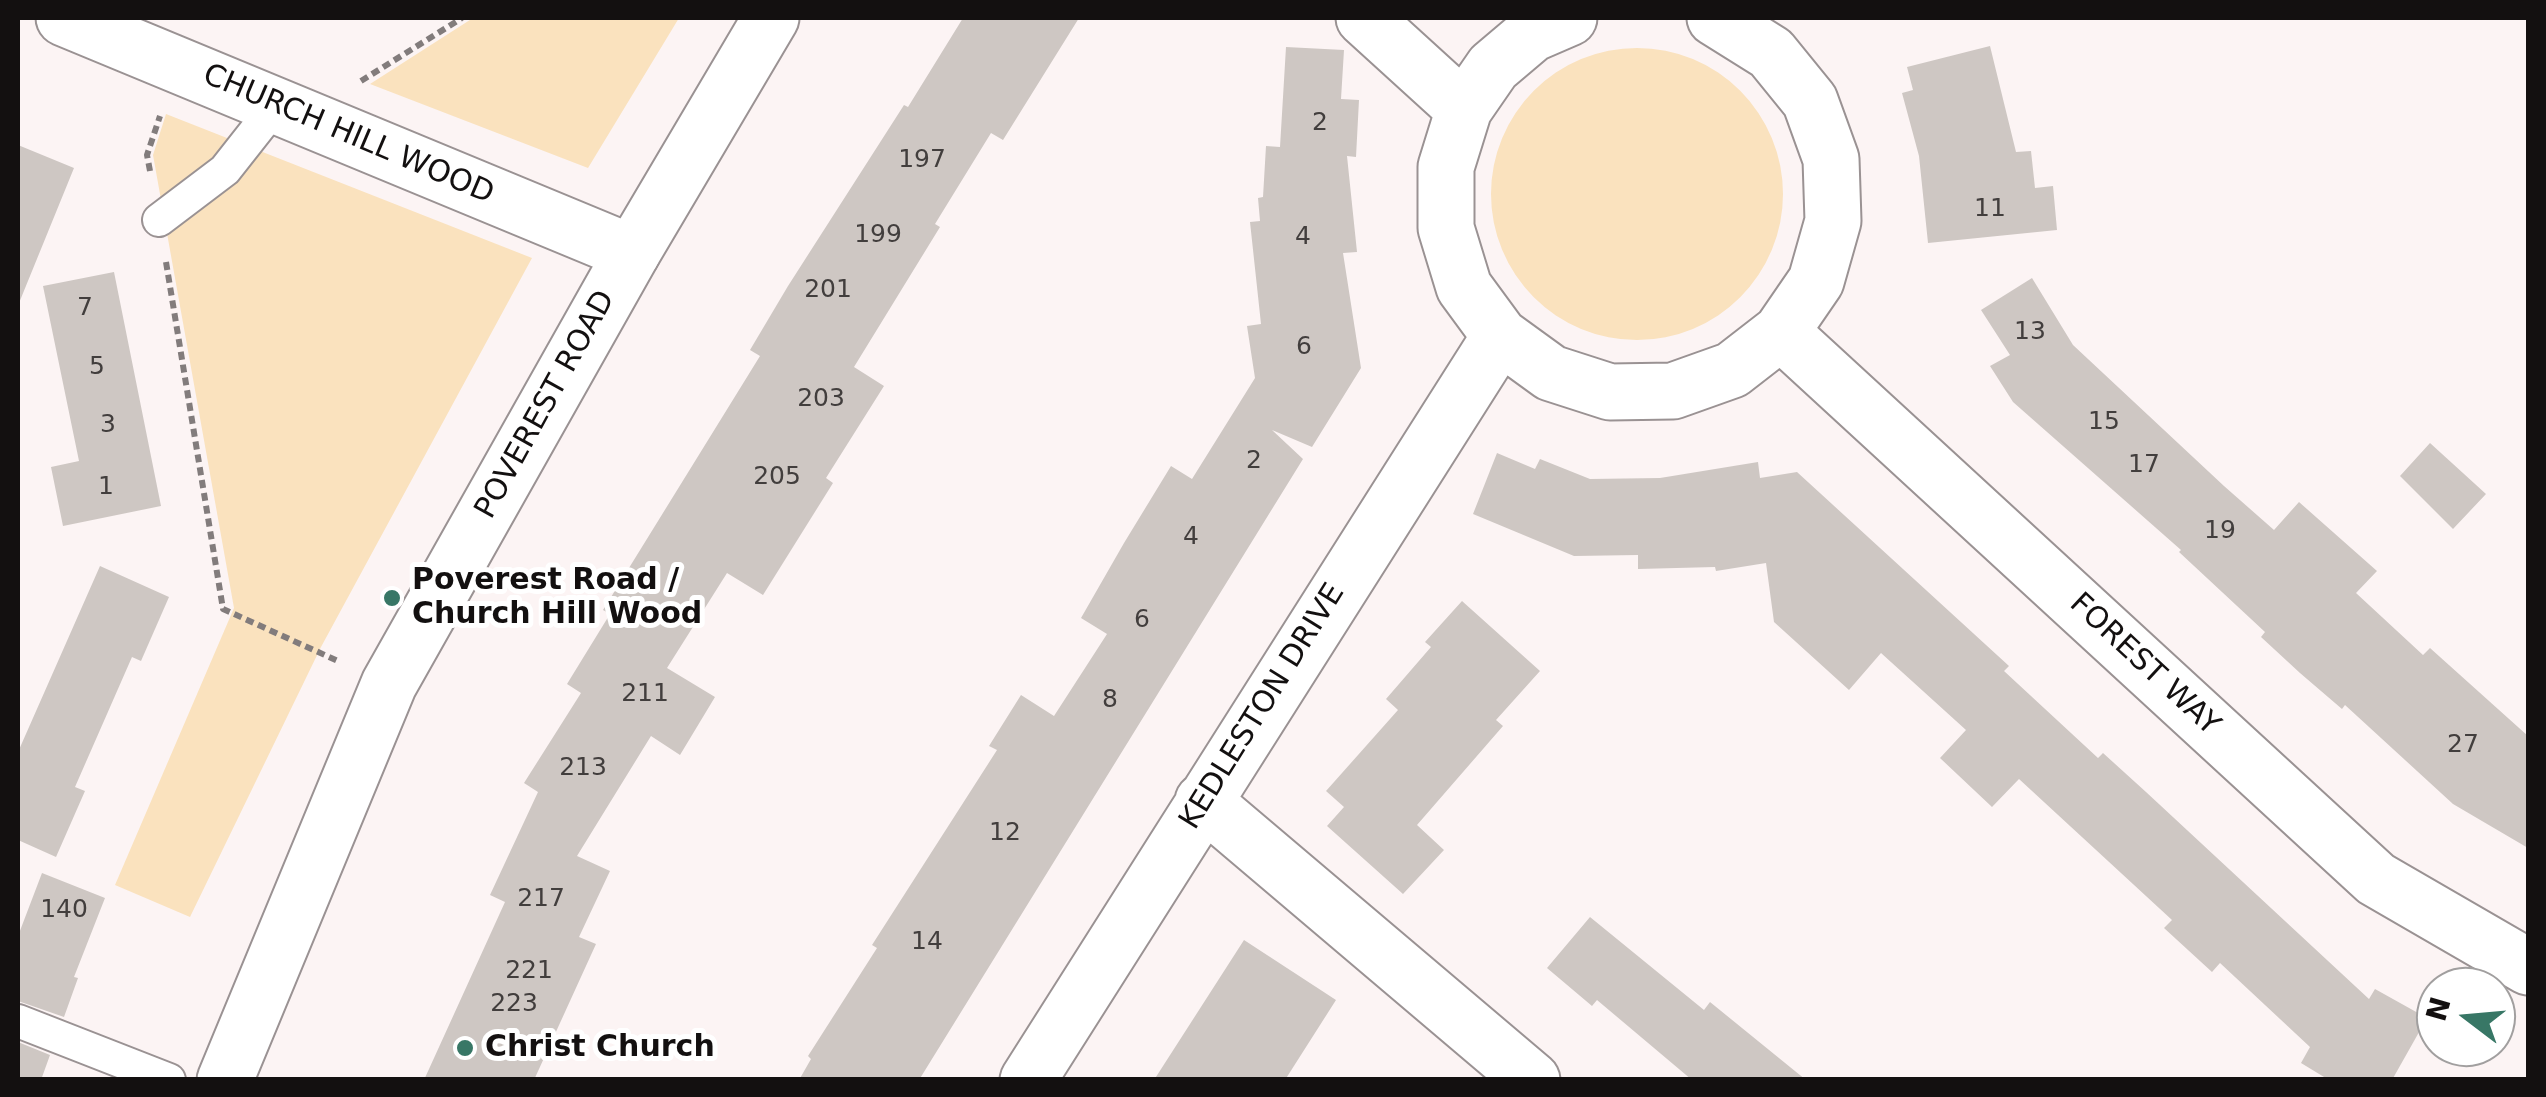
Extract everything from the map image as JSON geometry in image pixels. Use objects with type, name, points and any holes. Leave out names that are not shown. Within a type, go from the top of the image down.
[{"type":"street","name":"CHURCH HILL WOOD","points":[[64,18],[632,253]]},
{"type":"street","name":"POVEREST ROAD","points":[[225,1080],[389,684],[632,253],[771,18]]},
{"type":"street","points":[[1364,18],[1464,109]]},
{"type":"street","points":[[1538,23],[1493,67],[1464,109],[1446,167],[1446,228],[1464,286],[1500,336],[1551,373],[1610,392],[1657,392],[1673,391],[1732,370],[1782,332],[1816,281],[1833,221],[1831,159],[1810,101],[1771,53],[1718,18]]},
{"type":"street","name":"FOREST WAY","points":[[1782,332],[2376,878],[2528,966]]},
{"type":"street","name":"KEDLESTON DRIVE","points":[[1028,1080],[1500,336]]},
{"type":"street","points":[[1203,801],[1532,1080]]},
{"type":"lane","points":[[159,220],[225,170],[291,110]]},
{"type":"lane","points":[[18,1021],[169,1080]]},
{"type":"path","points":[[291,110],[462,18]]},
{"type":"path","points":[[177,64],[147,155],[223,609],[389,684]]},
{"type":"shaded area","points":[[473,18],[679,18],[588,168],[370,84]]},
{"type":"shaded area","points":[[1637,48],[1666,50],[1693,59],[1741,90],[1772,138],[1781,165],[1781,223],[1772,250],[1741,298],[1693,329],[1666,338],[1637,340],[1608,338],[1581,329],[1533,298],[1502,250],[1493,223],[1491,194],[1493,165],[1502,138],[1533,90],[1581,59],[1608,50]]},
{"type":"shaded area","points":[[166,114],[532,258],[321,647],[190,917],[115,885],[234,608],[153,155]]},
{"type":"building","points":[[963,18],[1079,18],[1003,140],[991,133],[935,224],[940,227],[854,367],[884,386],[826,478],[833,483],[763,595],[727,573],[667,668],[715,697],[680,755],[651,736],[577,856],[610,871],[579,937],[596,944],[534,1080],[424,1080],[505,902],[490,895],[538,792],[524,783],[581,693],[567,684],[610,614],[603,610],[760,356],[750,350],[788,286]]},
{"type":"building","points":[[1990,46],[2016,152],[2031,151],[2035,188],[2053,186],[2057,230],[1928,243],[1919,156],[1902,93],[1913,90],[1907,67]]},
{"type":"building","points":[[1286,47],[1344,50],[1341,99],[1359,100],[1356,157],[1347,156],[1357,252],[1343,253],[1361,368],[1312,447],[1272,430],[1303,459],[919,1080],[799,1080],[811,1059],[808,1056],[877,948],[872,945],[997,750],[989,746],[1021,695],[1054,716],[1107,634],[1081,618],[1124,543],[1171,466],[1192,479],[1255,378],[1247,326],[1261,324],[1250,222],[1260,221],[1258,198],[1263,197],[1266,146],[1280,147]]},
{"type":"building","points":[[18,145],[74,168],[19,303],[18,303]]},
{"type":"building","points":[[114,272],[161,506],[63,526],[51,467],[79,461],[43,286]]},
{"type":"building","points":[[2032,278],[2073,345],[2224,486],[2274,530],[2299,502],[2377,571],[2356,593],[2423,655],[2430,648],[2528,736],[2528,848],[2453,804],[2345,705],[2342,709],[2300,673],[2261,637],[2265,632],[2181,550],[2013,402],[1990,366],[2010,355],[1981,310]]},
{"type":"building","points":[[2430,443],[2486,494],[2453,529],[2400,476]]},
{"type":"building","points":[[1497,453],[1535,469],[1540,459],[1590,479],[1660,478],[1758,462],[1760,478],[1797,472],[2009,666],[2004,671],[2098,758],[2103,753],[2369,999],[2375,989],[2416,1012],[2416,1037],[2392,1080],[2329,1080],[2301,1063],[2310,1047],[2220,963],[2212,972],[2164,928],[2172,920],[2019,779],[1992,807],[1940,758],[1966,730],[1881,653],[1849,690],[1774,622],[1766,563],[1716,571],[1715,567],[1638,569],[1638,555],[1574,556],[1473,514]]},
{"type":"building","points":[[100,566],[169,597],[141,661],[132,657],[75,787],[85,791],[56,857],[18,840],[18,752]]},
{"type":"building","points":[[1462,601],[1540,671],[1496,720],[1503,726],[1417,825],[1444,850],[1403,894],[1327,826],[1344,807],[1326,791],[1398,710],[1386,699],[1431,647],[1425,642]]},
{"type":"building","points":[[42,873],[105,898],[74,977],[78,978],[64,1017],[18,1001],[18,936]]},
{"type":"building","points":[[1590,917],[1704,1010],[1710,1002],[1806,1080],[1692,1080],[1597,1000],[1592,1006],[1547,968]]},
{"type":"building","points":[[1244,940],[1336,1000],[1285,1080],[1154,1080]]},
{"type":"building","points":[[18,1042],[50,1055],[41,1080],[18,1080]]},
{"type":"place","name":"Poverest Road / Church Hill Wood","points":[[392,598]]},
{"type":"place","name":"Christ Church","points":[[465,1048]]}]
